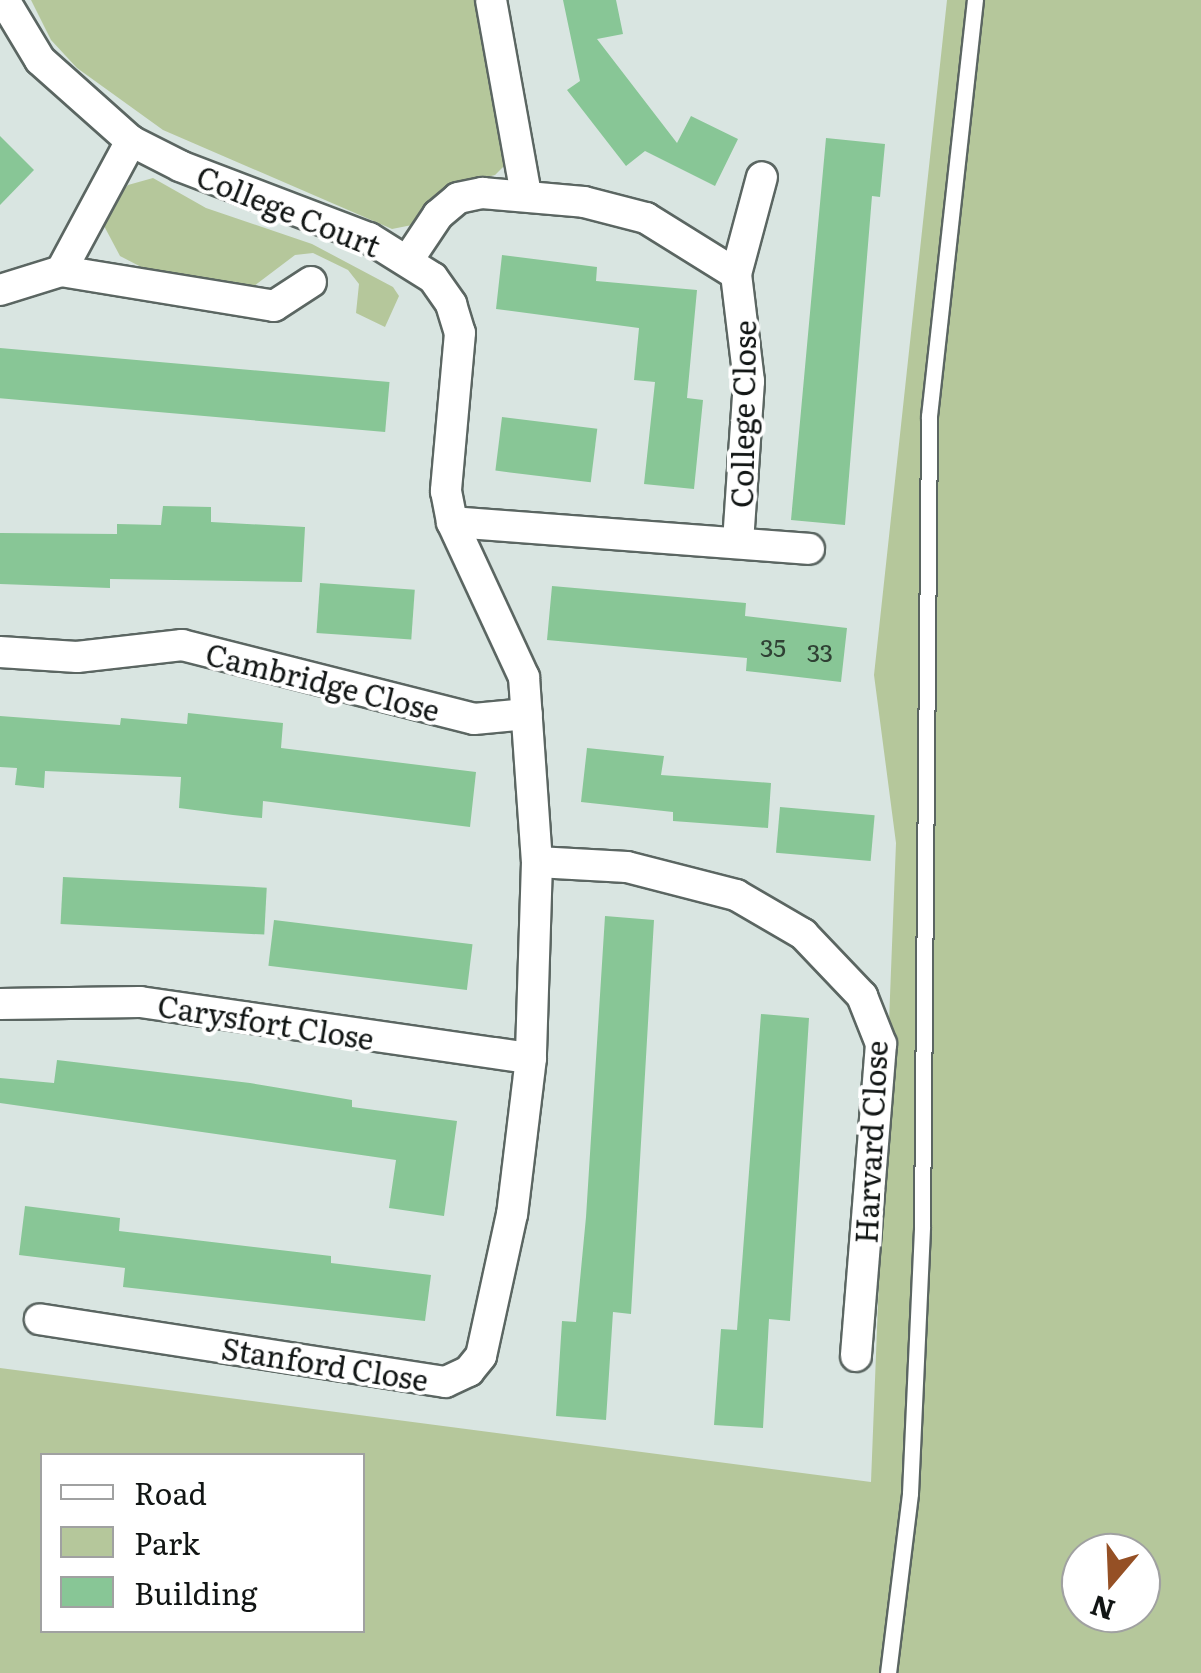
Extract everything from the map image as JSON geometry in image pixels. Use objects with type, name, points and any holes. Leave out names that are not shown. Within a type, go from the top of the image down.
[{"type":"street","name":"College Court","points":[[4,0],[40,60],[131,141],[212,179],[370,238],[408,260],[433,278],[460,332],[446,460],[452,522],[524,677],[528,714],[537,862],[531,1058]]},
{"type":"street","points":[[491,0],[526,196]]},
{"type":"street","points":[[61,271],[131,141]]},
{"type":"street","points":[[408,260],[438,215],[458,198],[526,196],[646,218],[736,274],[762,177]]},
{"type":"street","points":[[0,290],[61,271],[274,306],[311,282]]},
{"type":"street","name":"College Close","points":[[736,274],[748,381],[738,541]]},
{"type":"street","name":"College Close","points":[[452,522],[810,549]]},
{"type":"street","name":"Cambridge Close","points":[[0,652],[77,657],[182,645],[474,718],[528,714]]},
{"type":"street","name":"Harvard Close","points":[[537,862],[628,867],[736,895],[804,934],[862,996],[881,1044],[856,1356]]},
{"type":"street","name":"Carysfort Close","points":[[0,1004],[48,998],[140,1002],[531,1058]]},
{"type":"street","name":"Stanford Close","points":[[40,1318],[446,1382],[469,1371],[481,1356],[512,1214],[531,1058]]},
{"type":"lane","points":[[888,1673],[910,1493],[922,1226],[929,416],[975,0]]},
{"type":"green space","points":[[31,0],[475,0],[505,165],[495,175],[443,188],[412,225],[392,229],[163,130],[77,68],[51,40]]},
{"type":"green space","points":[[947,0],[1201,0],[1201,1673],[0,1673],[0,1368],[871,1482],[896,843],[874,675]]},
{"type":"green space","points":[[153,178],[206,208],[312,244],[393,287],[399,296],[385,327],[356,313],[359,284],[348,270],[313,253],[295,255],[250,289],[147,270],[120,256],[103,224],[110,205],[128,185]]},
{"type":"building","points":[[563,0],[616,0],[623,34],[597,39],[677,143],[691,116],[738,139],[715,186],[645,151],[626,166],[567,90],[580,81]]},
{"type":"building","points":[[0,136],[34,170],[0,205]]},
{"type":"building","points":[[826,138],[885,144],[880,197],[872,196],[845,525],[791,520]]},
{"type":"building","points":[[502,255],[597,267],[596,281],[697,290],[687,398],[703,400],[694,489],[644,484],[655,382],[634,380],[639,328],[496,309]]},
{"type":"building","points":[[0,348],[390,382],[385,432],[0,398]]},
{"type":"building","points":[[502,417],[597,429],[591,482],[495,471]]},
{"type":"building","points":[[163,506],[211,507],[211,522],[305,527],[302,582],[110,579],[110,588],[0,584],[0,533],[117,534],[117,524],[161,525]]},
{"type":"building","points":[[320,583],[415,590],[411,640],[317,633]]},
{"type":"building","points":[[552,586],[746,603],[745,616],[847,628],[841,682],[746,671],[747,658],[547,640]]},
{"type":"building","points":[[188,713],[283,723],[281,748],[476,772],[470,827],[263,801],[262,818],[233,815],[179,808],[181,777],[45,771],[44,788],[15,785],[17,768],[0,767],[0,716],[120,725],[121,718],[187,724]]},
{"type":"building","points":[[587,748],[664,756],[661,775],[771,783],[768,828],[673,821],[673,812],[581,802]]},
{"type":"building","points":[[780,807],[875,815],[871,861],[776,853]]},
{"type":"building","points":[[63,877],[267,888],[264,935],[61,924]]},
{"type":"building","points":[[605,916],[654,920],[631,1314],[613,1312],[606,1420],[556,1416],[562,1321],[576,1322]]},
{"type":"building","points":[[274,920],[473,944],[467,990],[268,966]]},
{"type":"building","points":[[761,1014],[809,1018],[790,1321],[769,1319],[763,1428],[714,1425],[721,1329],[737,1330]]},
{"type":"building","points":[[57,1060],[250,1083],[352,1100],[352,1107],[457,1121],[444,1216],[389,1208],[396,1160],[0,1103],[0,1078],[54,1083]]},
{"type":"building","points":[[25,1206],[120,1218],[119,1231],[331,1256],[331,1263],[431,1275],[425,1321],[123,1287],[125,1268],[19,1255]]}]
